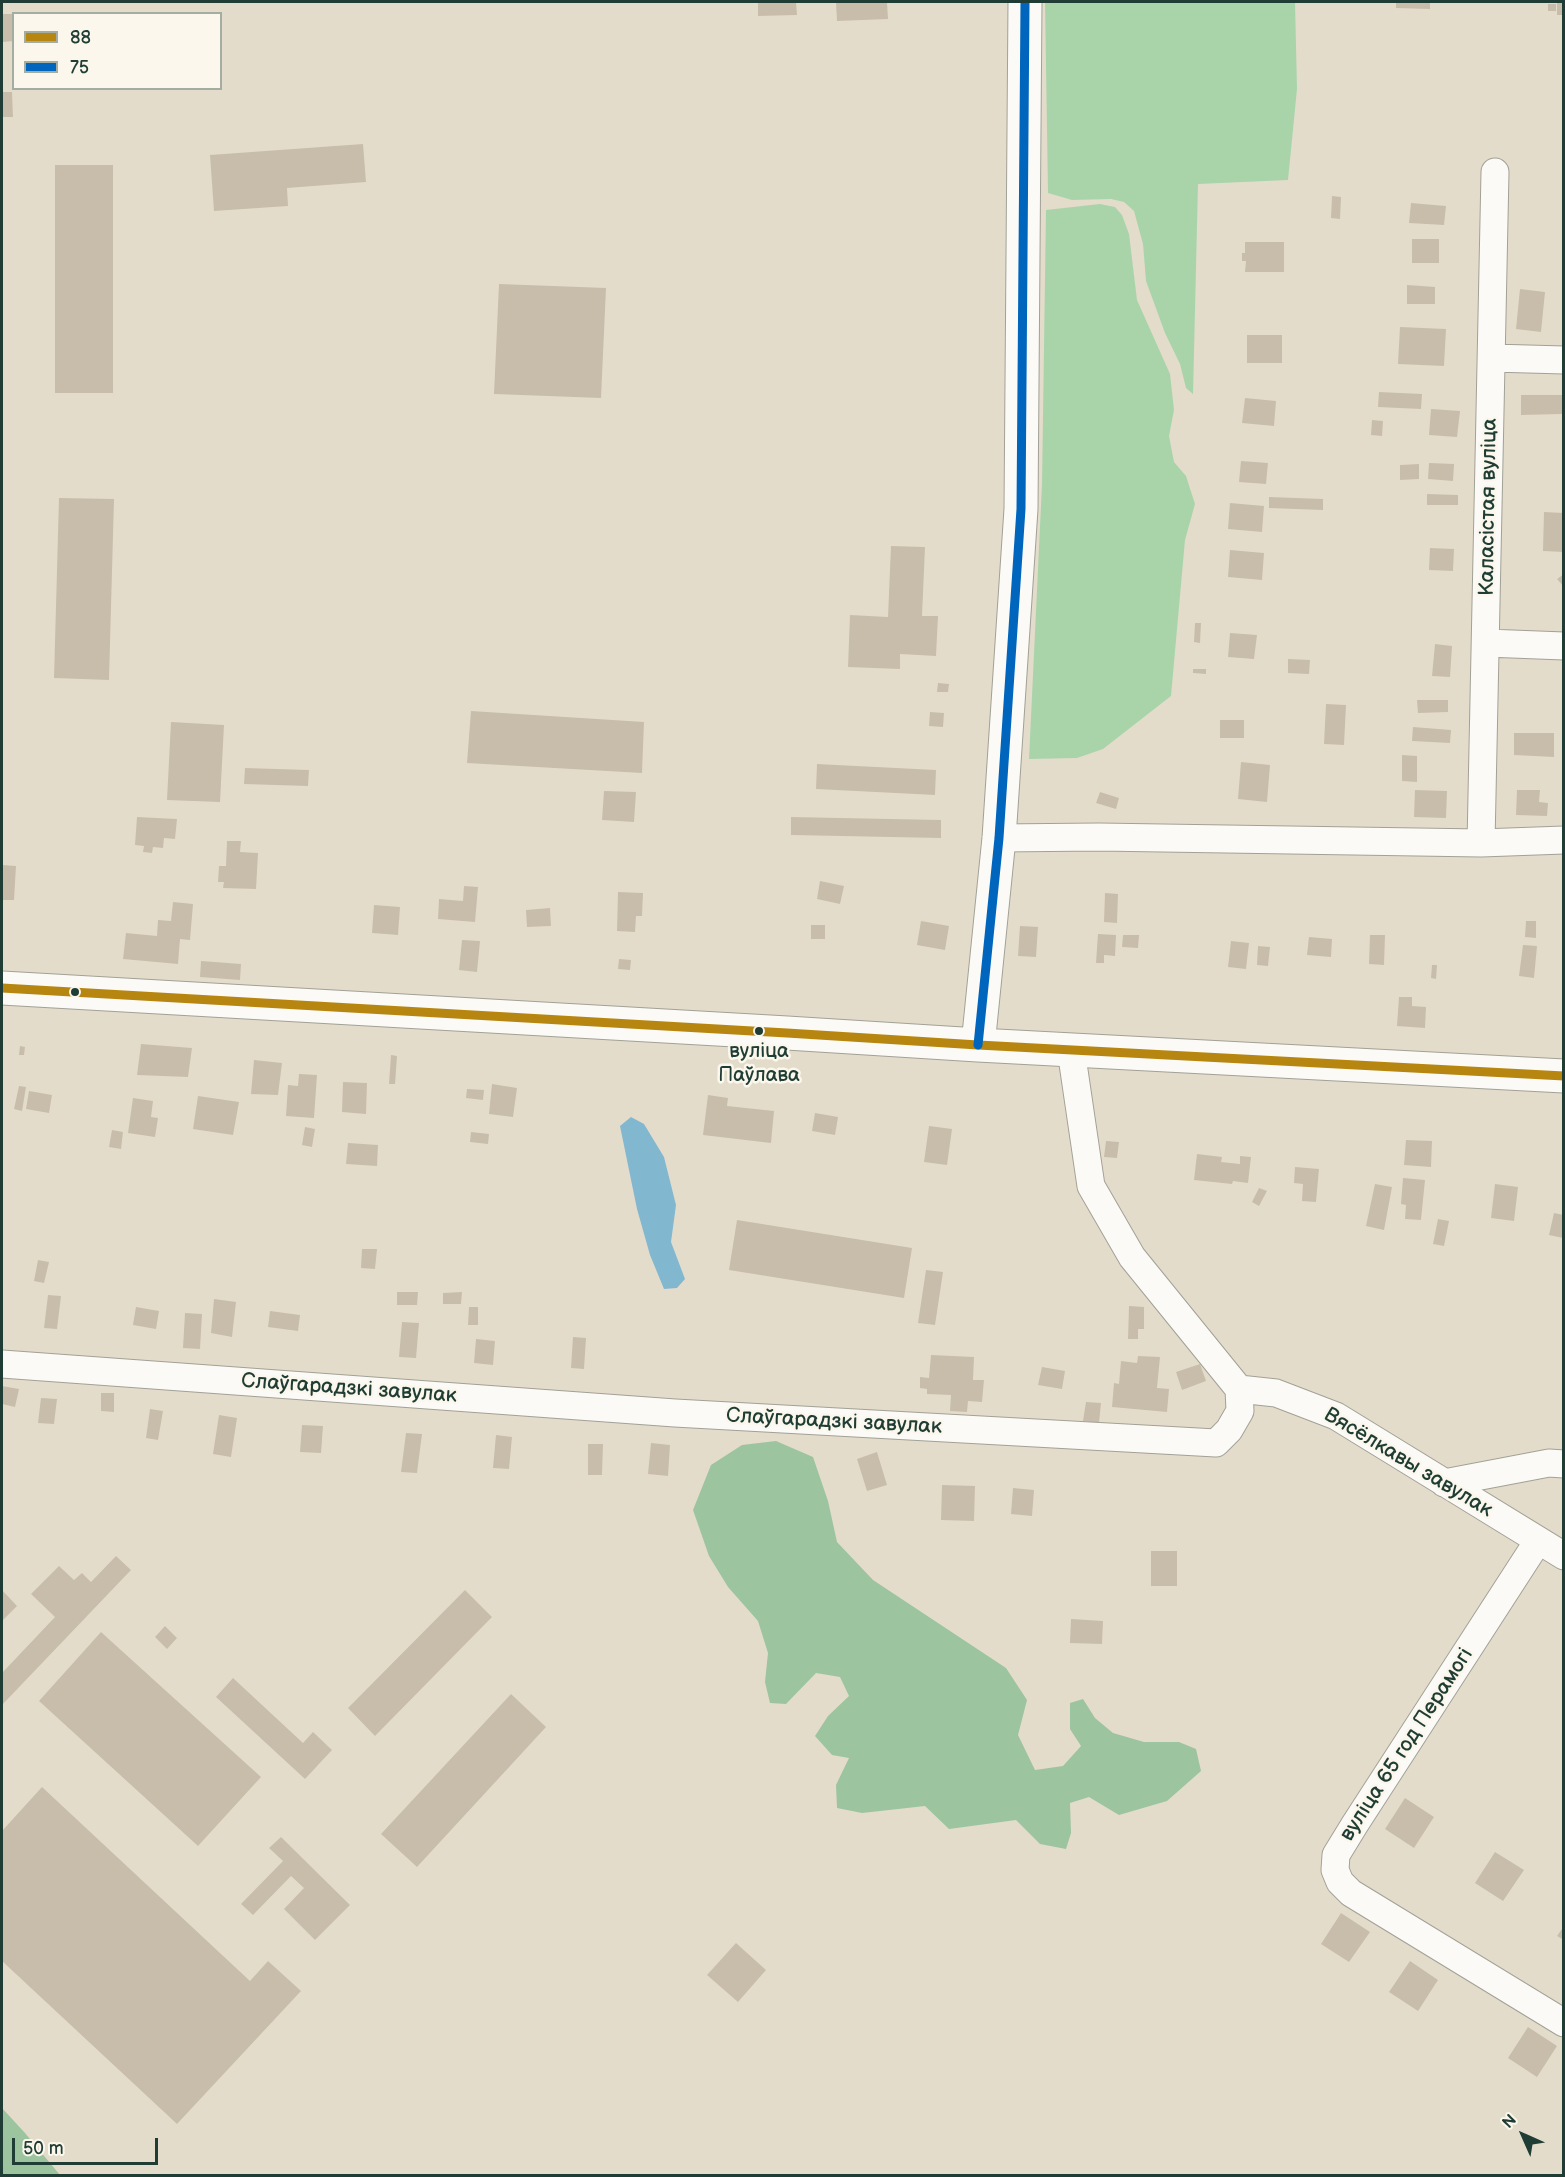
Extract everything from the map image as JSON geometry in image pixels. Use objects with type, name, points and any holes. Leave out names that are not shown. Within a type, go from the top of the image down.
[{"type":"main road","points":[[978,1045],[999,838],[1021,509],[1025,2]]},
{"type":"main road","points":[[2,988],[978,1045],[1563,1076]]},
{"type":"street","name":"Каласістая вуліца","points":[[1481,843],[1495,172]]},
{"type":"street","points":[[1492,358],[1563,360]]},
{"type":"street","points":[[1486,643],[1563,646]]},
{"type":"street","points":[[999,838],[1099,837],[1481,843],[1563,840]]},
{"type":"street","points":[[1071,1050],[1091,1185],[1132,1257],[1239,1389]]},
{"type":"street","name":"Слаўгарадзкі завулак","points":[[2,1364],[663,1413],[1216,1443],[1230,1430],[1240,1411],[1239,1389]]},
{"type":"street","name":"Вясёлкавы завулак","points":[[1239,1389],[1276,1393],[1336,1416],[1563,1556]]},
{"type":"street","points":[[1444,1483],[1550,1463],[1563,1464]]},
{"type":"street","name":"вуліца 65 год Перамогі","points":[[1538,1541],[1355,1824],[1336,1855],[1335,1870],[1340,1882],[1351,1893],[1563,2023]]},
{"type":"green space","points":[[1045,2],[1295,2],[1297,89],[1288,180],[1198,184],[1193,394],[1186,388],[1180,364],[1165,333],[1146,281],[1143,244],[1134,211],[1124,202],[1111,199],[1072,200],[1048,193]]},
{"type":"green space","points":[[1100,204],[1115,207],[1122,215],[1129,234],[1137,300],[1170,374],[1174,410],[1169,436],[1174,462],[1186,476],[1195,504],[1185,540],[1171,696],[1103,749],[1077,758],[1029,759],[1042,484],[1046,210]]},
{"type":"green space","points":[[776,1441],[813,1457],[828,1501],[837,1542],[873,1580],[1006,1668],[1027,1700],[1018,1735],[1035,1770],[1063,1766],[1081,1746],[1070,1729],[1070,1703],[1083,1699],[1095,1718],[1113,1733],[1144,1742],[1179,1742],[1196,1749],[1201,1771],[1167,1801],[1119,1815],[1089,1797],[1070,1803],[1071,1833],[1066,1849],[1040,1844],[1016,1820],[949,1829],[925,1806],[862,1813],[837,1808],[836,1785],[849,1758],[832,1755],[815,1736],[828,1716],[849,1696],[840,1677],[816,1673],[786,1704],[770,1703],[765,1682],[768,1653],[758,1621],[728,1587],[709,1556],[693,1510],[711,1465],[742,1445]]},
{"type":"green space","points":[[2,2108],[25,2133],[60,2175],[2,2175]]},
{"type":"water","points":[[631,1117],[644,1124],[664,1157],[676,1205],[671,1242],[685,1279],[677,1288],[664,1289],[650,1255],[637,1209],[620,1126]]},
{"type":"building","points":[[758,2],[796,2],[797,15],[758,16]]},
{"type":"building","points":[[836,2],[887,2],[888,19],[837,21]]},
{"type":"building","points":[[1396,2],[1430,2],[1430,9],[1396,8]]},
{"type":"building","points":[[1557,2],[1564,2],[1564,15],[1557,15]]},
{"type":"building","points":[[1548,4],[1556,4],[1556,11],[1548,11]]},
{"type":"building","points":[[2,14],[12,14],[12,41],[2,42]]},
{"type":"building","points":[[2,92],[12,92],[13,117],[2,117]]},
{"type":"building","points":[[363,144],[366,182],[287,188],[288,206],[214,211],[210,155]]},
{"type":"building","points":[[55,165],[113,165],[113,393],[55,393]]},
{"type":"building","points":[[1332,196],[1341,197],[1340,219],[1331,218]]},
{"type":"building","points":[[1411,203],[1446,206],[1444,225],[1409,223]]},
{"type":"building","points":[[1412,239],[1439,239],[1439,263],[1412,263]]},
{"type":"building","points":[[1245,242],[1284,242],[1284,272],[1245,272],[1246,261],[1242,261],[1242,253],[1245,253]]},
{"type":"building","points":[[499,284],[606,288],[601,398],[494,394]]},
{"type":"building","points":[[1407,285],[1435,287],[1435,304],[1407,304]]},
{"type":"building","points":[[1520,289],[1545,292],[1541,332],[1516,329]]},
{"type":"building","points":[[1400,327],[1446,329],[1444,366],[1398,364]]},
{"type":"building","points":[[1247,335],[1282,335],[1282,363],[1247,363]]},
{"type":"building","points":[[1379,392],[1422,394],[1421,409],[1378,407]]},
{"type":"building","points":[[1521,395],[1562,395],[1562,414],[1521,415]]},
{"type":"building","points":[[1245,398],[1276,401],[1274,426],[1242,423]]},
{"type":"building","points":[[1431,409],[1460,411],[1457,437],[1429,435]]},
{"type":"building","points":[[1372,420],[1383,421],[1382,436],[1371,435]]},
{"type":"building","points":[[1241,461],[1268,463],[1266,484],[1239,482]]},
{"type":"building","points":[[1429,463],[1454,464],[1453,481],[1428,479]]},
{"type":"building","points":[[1419,464],[1419,479],[1400,480],[1400,465]]},
{"type":"building","points":[[1427,494],[1458,495],[1458,505],[1427,505]]},
{"type":"building","points":[[1269,497],[1323,499],[1323,510],[1269,508]]},
{"type":"building","points":[[59,498],[114,499],[109,680],[54,678]]},
{"type":"building","points":[[1230,503],[1264,506],[1262,532],[1228,529]]},
{"type":"building","points":[[1544,512],[1564,513],[1564,552],[1543,551]]},
{"type":"building","points":[[891,546],[925,547],[922,616],[938,616],[936,656],[900,654],[900,669],[848,667],[850,615],[888,617]]},
{"type":"building","points":[[1430,548],[1454,549],[1453,571],[1429,570]]},
{"type":"building","points":[[1230,550],[1264,553],[1262,580],[1228,577]]},
{"type":"building","points":[[1564,574],[1564,587],[1557,579]]},
{"type":"building","points":[[1195,623],[1201,623],[1200,643],[1194,642]]},
{"type":"building","points":[[1230,633],[1257,635],[1254,659],[1228,657]]},
{"type":"building","points":[[1435,644],[1452,646],[1450,677],[1432,676]]},
{"type":"building","points":[[1288,659],[1310,660],[1309,674],[1288,673]]},
{"type":"building","points":[[1193,669],[1206,669],[1206,674],[1193,673]]},
{"type":"building","points":[[938,683],[949,684],[948,692],[937,692]]},
{"type":"building","points":[[1417,700],[1448,700],[1448,712],[1418,713]]},
{"type":"building","points":[[1326,704],[1346,705],[1344,745],[1324,744]]},
{"type":"building","points":[[471,711],[644,722],[642,773],[467,763]]},
{"type":"building","points":[[930,712],[944,713],[943,727],[929,726]]},
{"type":"building","points":[[1220,720],[1244,720],[1244,738],[1220,738]]},
{"type":"building","points":[[171,722],[224,725],[220,802],[167,800]]},
{"type":"building","points":[[1413,727],[1451,730],[1450,743],[1412,741]]},
{"type":"building","points":[[1514,733],[1554,733],[1554,757],[1514,755]]},
{"type":"building","points":[[1402,755],[1417,756],[1417,782],[1402,781]]},
{"type":"building","points":[[1241,762],[1270,765],[1267,802],[1238,799]]},
{"type":"building","points":[[817,764],[936,770],[935,795],[816,789]]},
{"type":"building","points":[[245,768],[309,770],[308,786],[244,784]]},
{"type":"building","points":[[1415,790],[1447,791],[1446,818],[1414,817]]},
{"type":"building","points":[[1517,790],[1540,790],[1539,802],[1548,803],[1547,816],[1516,815]]},
{"type":"building","points":[[604,791],[636,792],[634,822],[602,820]]},
{"type":"building","points":[[1100,792],[1119,798],[1116,809],[1096,803]]},
{"type":"building","points":[[137,817],[177,819],[175,839],[164,838],[163,848],[153,847],[152,853],[143,852],[144,846],[135,845]]},
{"type":"building","points":[[791,817],[941,820],[941,838],[791,835]]},
{"type":"building","points":[[227,841],[241,841],[240,852],[258,853],[256,889],[223,888],[224,882],[218,882],[219,866],[226,866]]},
{"type":"building","points":[[2,865],[16,866],[14,900],[2,900]]},
{"type":"building","points":[[820,881],[844,886],[840,904],[817,899]]},
{"type":"building","points":[[464,886],[478,887],[475,922],[438,919],[439,899],[463,901]]},
{"type":"building","points":[[618,892],[643,893],[642,916],[636,916],[635,932],[617,931]]},
{"type":"building","points":[[1105,893],[1118,894],[1117,923],[1104,922]]},
{"type":"building","points":[[173,902],[193,904],[190,940],[180,939],[178,964],[123,959],[126,933],[157,936],[158,920],[171,921]]},
{"type":"building","points":[[374,905],[400,907],[398,935],[372,933]]},
{"type":"building","points":[[550,908],[551,926],[527,927],[526,910]]},
{"type":"building","points":[[921,921],[949,926],[945,950],[917,945]]},
{"type":"building","points":[[1526,921],[1536,921],[1536,938],[1525,937]]},
{"type":"building","points":[[811,925],[825,925],[825,939],[811,939]]},
{"type":"building","points":[[1020,926],[1038,927],[1036,957],[1018,956]]},
{"type":"building","points":[[1098,934],[1116,935],[1115,956],[1104,955],[1104,963],[1096,963]]},
{"type":"building","points":[[1123,935],[1139,935],[1138,948],[1122,947]]},
{"type":"building","points":[[1370,935],[1385,935],[1384,965],[1369,964]]},
{"type":"building","points":[[1309,937],[1332,939],[1331,957],[1307,955]]},
{"type":"building","points":[[462,940],[480,941],[477,972],[459,970]]},
{"type":"building","points":[[1231,941],[1249,943],[1246,969],[1228,967]]},
{"type":"building","points":[[1523,945],[1537,946],[1534,978],[1519,976]]},
{"type":"building","points":[[1258,946],[1270,947],[1268,966],[1257,965]]},
{"type":"building","points":[[619,959],[631,960],[630,970],[618,969]]},
{"type":"building","points":[[201,961],[241,964],[240,980],[200,977]]},
{"type":"building","points":[[1432,965],[1437,965],[1436,979],[1431,978]]},
{"type":"building","points":[[1399,997],[1412,997],[1412,1006],[1426,1007],[1425,1028],[1397,1026]]},
{"type":"building","points":[[141,1044],[192,1048],[188,1077],[137,1075]]},
{"type":"building","points":[[20,1046],[25,1047],[24,1055],[19,1055]]},
{"type":"building","points":[[391,1055],[397,1056],[395,1084],[389,1084]]},
{"type":"building","points":[[254,1060],[282,1063],[278,1095],[251,1094]]},
{"type":"building","points":[[299,1074],[317,1075],[314,1118],[286,1116],[288,1085],[298,1086]]},
{"type":"building","points":[[343,1082],[367,1083],[366,1114],[342,1112]]},
{"type":"building","points":[[492,1084],[517,1088],[513,1117],[489,1114]]},
{"type":"building","points":[[19,1086],[26,1087],[22,1111],[14,1109]]},
{"type":"building","points":[[467,1089],[484,1090],[483,1100],[466,1098]]},
{"type":"building","points":[[29,1091],[52,1095],[49,1113],[26,1109]]},
{"type":"building","points":[[708,1095],[728,1098],[727,1106],[774,1111],[771,1143],[703,1135]]},
{"type":"building","points":[[198,1096],[239,1102],[233,1135],[193,1129]]},
{"type":"building","points":[[133,1098],[153,1101],[151,1117],[158,1118],[155,1137],[128,1133]]},
{"type":"building","points":[[815,1113],[838,1117],[835,1135],[812,1131]]},
{"type":"building","points":[[929,1126],[952,1129],[947,1165],[924,1162]]},
{"type":"building","points":[[305,1127],[315,1129],[312,1147],[302,1145]]},
{"type":"building","points":[[112,1130],[123,1132],[121,1149],[109,1147]]},
{"type":"building","points":[[471,1132],[489,1134],[488,1144],[470,1142]]},
{"type":"building","points":[[1406,1140],[1432,1141],[1431,1167],[1404,1165]]},
{"type":"building","points":[[1106,1141],[1119,1142],[1117,1158],[1104,1157]]},
{"type":"building","points":[[348,1143],[378,1145],[377,1166],[346,1164]]},
{"type":"building","points":[[1197,1154],[1222,1157],[1221,1162],[1240,1164],[1240,1156],[1251,1157],[1248,1183],[1233,1181],[1232,1184],[1194,1180]]},
{"type":"building","points":[[1295,1167],[1319,1169],[1316,1202],[1302,1201],[1303,1184],[1294,1183]]},
{"type":"building","points":[[1403,1178],[1425,1180],[1421,1220],[1405,1219],[1406,1205],[1401,1204]]},
{"type":"building","points":[[1375,1184],[1392,1187],[1384,1230],[1366,1226]]},
{"type":"building","points":[[1495,1184],[1518,1187],[1514,1221],[1491,1218]]},
{"type":"building","points":[[1259,1188],[1267,1191],[1259,1206],[1252,1202]]},
{"type":"building","points":[[1554,1213],[1564,1215],[1563,1238],[1549,1235]]},
{"type":"building","points":[[1438,1219],[1449,1221],[1444,1246],[1433,1244]]},
{"type":"building","points":[[737,1220],[912,1248],[904,1298],[729,1270]]},
{"type":"building","points":[[362,1249],[377,1249],[375,1269],[361,1268]]},
{"type":"building","points":[[38,1260],[49,1262],[44,1283],[34,1281]]},
{"type":"building","points":[[926,1270],[943,1272],[935,1325],[918,1323]]},
{"type":"building","points":[[397,1292],[418,1292],[417,1305],[397,1305]]},
{"type":"building","points":[[462,1292],[461,1304],[443,1304],[443,1293]]},
{"type":"building","points":[[48,1295],[61,1296],[57,1329],[44,1328]]},
{"type":"building","points":[[214,1299],[236,1302],[232,1337],[211,1333]]},
{"type":"building","points":[[1129,1306],[1144,1307],[1144,1329],[1138,1329],[1138,1339],[1128,1339]]},
{"type":"building","points":[[136,1307],[159,1311],[156,1329],[133,1325]]},
{"type":"building","points":[[469,1307],[478,1307],[478,1325],[468,1325]]},
{"type":"building","points":[[270,1311],[300,1315],[298,1331],[268,1327]]},
{"type":"building","points":[[185,1313],[202,1314],[200,1349],[183,1348]]},
{"type":"building","points":[[402,1322],[419,1323],[416,1358],[399,1357]]},
{"type":"building","points":[[573,1337],[586,1338],[584,1369],[571,1368]]},
{"type":"building","points":[[476,1339],[495,1341],[493,1365],[474,1363]]},
{"type":"building","points":[[931,1355],[974,1357],[973,1380],[984,1380],[982,1402],[968,1401],[967,1412],[950,1411],[951,1395],[927,1394],[927,1389],[920,1388],[920,1377],[929,1378]]},
{"type":"building","points":[[1138,1356],[1160,1357],[1157,1388],[1169,1389],[1167,1412],[1112,1407],[1114,1383],[1119,1384],[1121,1361],[1137,1363]]},
{"type":"building","points":[[1200,1364],[1206,1381],[1182,1390],[1176,1372]]},
{"type":"building","points":[[1042,1367],[1065,1371],[1062,1389],[1038,1385]]},
{"type":"building","points":[[2,1386],[19,1389],[15,1407],[2,1404]]},
{"type":"building","points":[[101,1393],[114,1393],[114,1412],[101,1411]]},
{"type":"building","points":[[41,1398],[57,1399],[54,1424],[38,1423]]},
{"type":"building","points":[[1086,1402],[1101,1403],[1099,1423],[1083,1421]]},
{"type":"building","points":[[150,1409],[163,1411],[158,1440],[146,1438]]},
{"type":"building","points":[[219,1415],[237,1418],[231,1457],[213,1454]]},
{"type":"building","points":[[302,1425],[323,1426],[321,1453],[300,1452]]},
{"type":"building","points":[[406,1433],[422,1434],[417,1473],[401,1472]]},
{"type":"building","points":[[496,1435],[512,1437],[509,1469],[493,1468]]},
{"type":"building","points":[[651,1443],[670,1445],[668,1476],[648,1474]]},
{"type":"building","points":[[588,1444],[603,1444],[602,1475],[588,1475]]},
{"type":"building","points":[[877,1452],[887,1485],[867,1491],[857,1459]]},
{"type":"building","points":[[942,1485],[975,1486],[974,1521],[941,1520]]},
{"type":"building","points":[[1013,1488],[1034,1490],[1032,1516],[1011,1514]]},
{"type":"building","points":[[1151,1551],[1177,1551],[1177,1586],[1151,1586]]},
{"type":"building","points":[[116,1556],[131,1570],[2,1705],[2,1673],[55,1617],[31,1594],[59,1566],[74,1580],[82,1573],[91,1582]]},
{"type":"building","points":[[2,1590],[17,1606],[2,1621]]},
{"type":"building","points":[[465,1590],[492,1617],[375,1736],[348,1708]]},
{"type":"building","points":[[1071,1619],[1103,1621],[1102,1644],[1070,1643]]},
{"type":"building","points":[[165,1626],[177,1638],[167,1649],[155,1637]]},
{"type":"building","points":[[101,1632],[261,1777],[198,1846],[39,1701]]},
{"type":"building","points":[[233,1678],[303,1743],[313,1732],[332,1750],[305,1779],[216,1697]]},
{"type":"building","points":[[511,1694],[546,1727],[417,1867],[381,1834]]},
{"type":"building","points":[[42,1787],[250,1981],[268,1961],[301,1991],[177,2124],[2,1961],[2,1831]]},
{"type":"building","points":[[1405,1798],[1434,1817],[1414,1848],[1385,1829]]},
{"type":"building","points":[[281,1837],[350,1905],[315,1940],[284,1909],[304,1888],[291,1876],[253,1915],[241,1904],[283,1861],[269,1848]]},
{"type":"building","points":[[1495,1852],[1524,1870],[1503,1901],[1475,1883]]},
{"type":"building","points":[[1341,1913],[1370,1932],[1349,1962],[1321,1944]]},
{"type":"building","points":[[1564,1926],[1564,1940],[1557,1936]]},
{"type":"building","points":[[736,1943],[766,1970],[738,2002],[707,1975]]},
{"type":"building","points":[[1410,1961],[1438,1980],[1418,2011],[1389,1992]]},
{"type":"building","points":[[1528,2027],[1557,2046],[1537,2077],[1508,2058]]},
{"type":"transit line","name":"75","points":[[978,1045],[999,838],[1021,509],[1025,2]]},
{"type":"transit line","name":"88","points":[[2,988],[978,1045],[1564,1076]]},
{"type":"place","name":"вуліца Паўлава","points":[[759,1031]]}]
